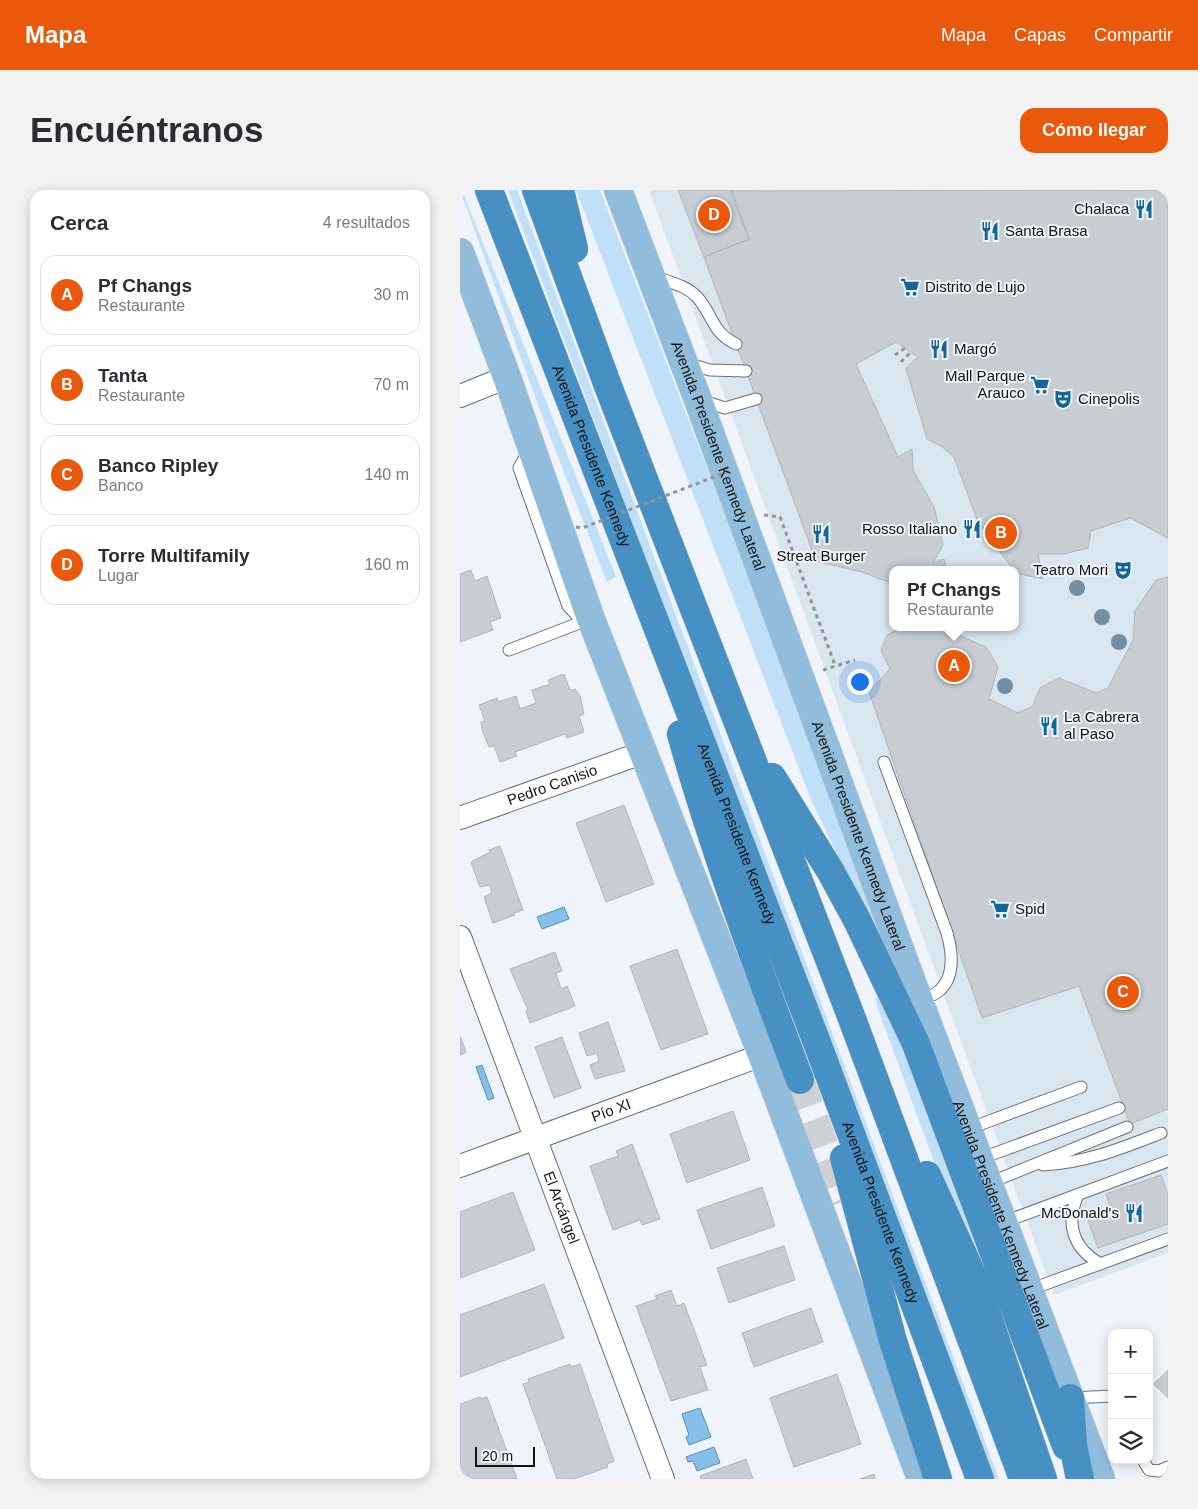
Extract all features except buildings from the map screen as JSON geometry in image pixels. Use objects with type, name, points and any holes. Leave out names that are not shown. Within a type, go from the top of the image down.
[{"type":"highway","name":"Avenida Presidente Kennedy","points":[[489,190],[816,1040],[980,1479]]},
{"type":"highway","points":[[536,190],[608,386],[851,1016],[913,1143],[977,1285],[1035,1476]]},
{"type":"highway","points":[[560,190],[608,386]]},
{"type":"highway","points":[[648,607],[701,806],[734,903],[800,1080]]},
{"type":"highway","points":[[736,719],[835,880],[878,962],[916,1044],[1066,1446]]},
{"type":"highway","points":[[816,1040],[855,1202],[893,1341],[938,1479]]},
{"type":"highway","points":[[1070,1398],[1073,1445],[1080,1479]]},
{"type":"main road","name":"Avenida Presidente Kennedy Lateral","points":[[618,190],[698,400],[919,1001],[1100,1479]]},
{"type":"main road","points":[[460,252],[465,282],[507,377],[531,445],[587,620],[762,1055],[921,1479]]},
{"type":"street","points":[[460,396],[507,377]]},
{"type":"street","name":"Pedro Canisio","points":[[460,818],[642,753]]},
{"type":"street","name":"El Arcángel","points":[[460,937],[663,1479]]},
{"type":"street","name":"Pío XI","points":[[460,1166],[762,1055]]},
{"type":"lane","points":[[650,275],[692,293],[701,302],[719,333],[736,344]]},
{"type":"lane","points":[[683,362],[710,370],[746,371]]},
{"type":"lane","points":[[698,400],[725,408],[756,399]]},
{"type":"lane","points":[[509,650],[587,620]]},
{"type":"lane","points":[[884,762],[947,933],[952,954],[952,965],[940,990],[919,1001]]},
{"type":"lane","points":[[968,1129],[1080,1087]]},
{"type":"lane","points":[[984,1171],[1119,1108]]},
{"type":"lane","points":[[1034,1165],[1127,1127]]},
{"type":"lane","points":[[984,1171],[1034,1165],[1064,1164],[1103,1156],[1161,1133]]},
{"type":"lane","points":[[1004,1222],[1168,1161]]},
{"type":"lane","points":[[1078,1195],[1072,1214],[1073,1234],[1084,1252],[1101,1264]]},
{"type":"lane","points":[[1029,1290],[1168,1239]]},
{"type":"lane","points":[[1070,1398],[1108,1396]]},
{"type":"lane","points":[[1145,1464],[1149,1470],[1159,1471],[1168,1467]]},
{"type":"path","points":[[895,356],[904,348]]},
{"type":"path","points":[[901,362],[911,352]]},
{"type":"path","points":[[576,527],[582,528],[732,470]]},
{"type":"path","points":[[756,514],[780,517],[835,665]]},
{"type":"path","points":[[801,680],[835,665],[855,660]]},
{"type":"shaded area","points":[[460,190],[462,190],[616,577],[607,582],[542,416]]},
{"type":"shaded area","points":[[508,190],[517,190],[999,1479],[989,1479]]},
{"type":"shaded area","points":[[576,190],[600,190],[865,878],[922,1034],[810,797]]},
{"type":"shaded area","points":[[649,190],[1168,190],[1168,1253],[1054,1295]]},
{"type":"shaded area","points":[[880,997],[909,1049],[997,1300],[955,1219],[877,1006],[876,998]]},
{"type":"water","points":[[564,907],[569,919],[542,929],[537,917]]},
{"type":"water","points":[[482,1065],[494,1098],[488,1100],[476,1067]]},
{"type":"water","points":[[700,1408],[711,1437],[689,1445],[686,1437],[689,1435],[682,1414]]},
{"type":"water","points":[[714,1447],[720,1463],[697,1471],[693,1461],[688,1462],[686,1457]]},
{"type":"tunnel","points":[[800,1080],[845,1201]]},
{"type":"place","name":"Chalaca","points":[[1144,209]]},
{"type":"place","name":"Torre Multifamily","points":[[714,215]]},
{"type":"place","name":"Santa Brasa","points":[[990,231]]},
{"type":"place","name":"Distrito de Lujo","points":[[910,287]]},
{"type":"place","name":"Margó","points":[[939,349]]},
{"type":"place","name":"Mall Parque Arauco","points":[[1040,385]]},
{"type":"place","name":"Cinepolis","points":[[1063,399]]},
{"type":"place","name":"Rosso Italiano","points":[[972,529]]},
{"type":"place","name":"Tanta","points":[[1001,533]]},
{"type":"place","name":"Streat Burger","points":[[821,534]]},
{"type":"place","name":"Teatro Mori","points":[[1123,570]]},
{"type":"place","name":"Pf Changs","points":[[954,666]]},
{"type":"place","name":"La Cabrera al Paso","points":[[1049,726]]},
{"type":"place","name":"Spid","points":[[1000,909]]},
{"type":"place","name":"Banco Ripley","points":[[1123,992]]},
{"type":"place","name":"McDonald's","points":[[1134,1213]]}]
